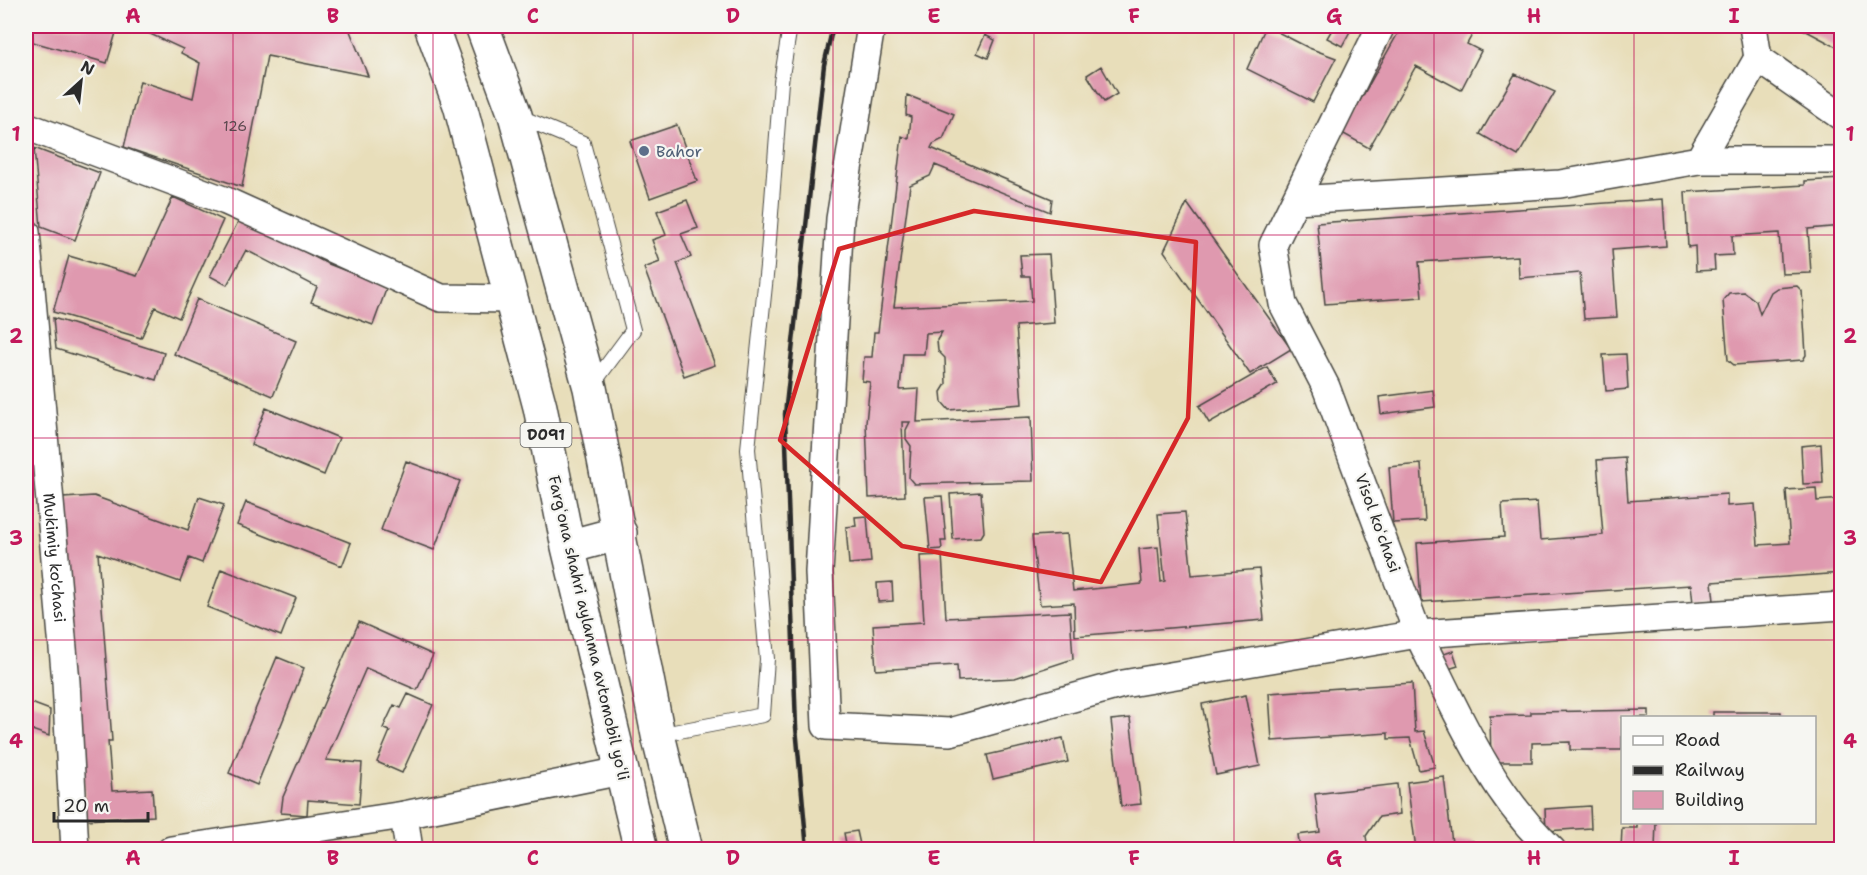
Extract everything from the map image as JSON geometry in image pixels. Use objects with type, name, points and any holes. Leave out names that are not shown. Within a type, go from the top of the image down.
[{"type":"highway","name":"Fargʻona shahri aylanma avtomobil yoʻli","points":[[431,26],[460,105],[540,407],[568,547],[640,849]]},
{"type":"highway","points":[[482,26],[515,115],[590,388],[658,735],[686,849]]},
{"type":"highway","points":[[568,547],[620,533]]},
{"type":"street","points":[[871,26],[840,219],[819,572],[826,726],[950,732],[1123,684],[1418,634],[1842,606]]},
{"type":"street","name":"Visol koʻchasi","points":[[1381,26],[1274,245],[1283,304],[1326,387],[1418,634],[1485,768],[1532,831],[1552,849]]},
{"type":"street","points":[[1699,160],[1758,58],[1753,26]]},
{"type":"street","points":[[1758,58],[1842,117]]},
{"type":"street","points":[[26,126],[226,201],[441,298],[511,299]]},
{"type":"street","points":[[1296,200],[1560,184],[1699,160],[1842,160]]},
{"type":"street","name":"Mukimiy ko'chasi","points":[[26,232],[66,682],[75,849]]},
{"type":"street","points":[[171,849],[404,815],[621,771]]},
{"type":"street","points":[[404,815],[409,849]]},
{"type":"lane","points":[[658,735],[763,715],[767,659],[748,449],[767,266],[781,82],[790,26]]},
{"type":"lane","points":[[515,115],[583,143],[633,330],[590,388]]},
{"type":"highlighted area","points":[[974,211],[1196,242],[1188,418],[1101,582],[902,546],[780,440],[839,249]]},
{"type":"building","points":[[32,26],[118,26],[107,63],[33,42]]},
{"type":"building","points":[[133,26],[348,26],[368,76],[267,56],[242,187],[124,147],[140,81],[193,98],[200,63],[181,53],[183,49]]},
{"type":"building","points":[[1266,26],[1309,48],[1336,58],[1313,102],[1247,69]]},
{"type":"building","points":[[1334,26],[1353,26],[1342,46],[1327,38]]},
{"type":"building","points":[[1402,26],[1477,26],[1467,44],[1481,51],[1461,90],[1416,66],[1369,148],[1342,133]]},
{"type":"building","points":[[1797,26],[1834,26],[1842,30],[1842,50]]},
{"type":"building","points":[[985,35],[995,40],[988,58],[977,53]]},
{"type":"building","points":[[1101,66],[1117,94],[1104,102],[1087,75]]},
{"type":"building","points":[[1515,74],[1555,92],[1518,156],[1480,134]]},
{"type":"building","points":[[907,95],[954,114],[943,139],[933,144],[931,148],[1052,199],[1050,212],[935,165],[930,176],[910,185],[894,307],[1032,301],[1030,276],[1022,276],[1020,255],[1049,254],[1054,323],[1016,326],[1022,404],[949,410],[942,402],[941,392],[946,384],[945,358],[938,351],[937,340],[942,332],[926,333],[924,354],[903,354],[900,390],[919,389],[917,422],[1031,417],[1033,481],[914,484],[909,478],[911,446],[906,439],[906,430],[910,422],[902,422],[905,496],[869,498],[866,423],[870,382],[862,381],[864,357],[872,357],[874,332],[878,332],[902,136],[909,139],[911,117],[906,115]]},
{"type":"building","points":[[677,125],[697,181],[650,198],[630,141]]},
{"type":"building","points":[[34,148],[100,173],[75,240],[41,227]]},
{"type":"building","points":[[1842,179],[1842,226],[1808,229],[1811,273],[1782,274],[1779,233],[1732,236],[1733,255],[1714,256],[1715,270],[1696,271],[1695,246],[1688,247],[1685,192],[1805,185],[1805,181]]},
{"type":"building","points":[[173,197],[223,220],[179,318],[155,307],[141,338],[53,312],[69,256],[137,276]]},
{"type":"building","points":[[1663,199],[1666,246],[1612,250],[1617,317],[1584,319],[1580,273],[1519,278],[1518,256],[1419,262],[1422,297],[1325,304],[1317,223]]},
{"type":"building","points":[[687,200],[698,228],[681,234],[691,257],[677,263],[715,365],[684,376],[644,268],[660,262],[652,240],[666,235],[657,211]]},
{"type":"building","points":[[1187,203],[1291,349],[1250,374],[1164,251]]},
{"type":"building","points":[[240,218],[326,263],[387,287],[373,325],[311,302],[317,287],[246,250],[227,285],[210,276]]},
{"type":"building","points":[[1797,286],[1802,291],[1806,355],[1803,360],[1734,365],[1728,360],[1723,300],[1729,293],[1744,292],[1756,301],[1760,314],[1771,292],[1777,288]]},
{"type":"building","points":[[197,299],[296,341],[273,396],[174,354]]},
{"type":"building","points":[[53,318],[164,353],[156,380],[56,349]]},
{"type":"building","points":[[1626,354],[1628,389],[1606,391],[1603,355]]},
{"type":"building","points":[[1267,367],[1277,384],[1209,423],[1199,406]]},
{"type":"building","points":[[1433,390],[1435,407],[1381,414],[1379,397]]},
{"type":"building","points":[[266,408],[339,438],[324,475],[251,445]]},
{"type":"building","points":[[1821,444],[1823,483],[1803,484],[1801,446]]},
{"type":"building","points":[[1625,458],[1628,501],[1727,494],[1727,506],[1755,504],[1758,545],[1790,543],[1786,490],[1816,488],[1817,501],[1842,499],[1842,573],[1712,582],[1714,601],[1693,603],[1691,585],[1421,602],[1417,543],[1504,537],[1502,504],[1537,502],[1540,540],[1603,535],[1597,460]]},
{"type":"building","points":[[406,461],[460,481],[434,550],[381,530]]},
{"type":"building","points":[[1421,464],[1425,521],[1393,523],[1389,467]]},
{"type":"building","points":[[981,492],[984,532],[981,537],[953,539],[950,494]]},
{"type":"building","points":[[94,496],[188,530],[199,497],[224,505],[202,563],[189,558],[180,582],[98,553],[112,741],[108,741],[112,791],[152,789],[154,816],[86,820],[63,498]]},
{"type":"building","points":[[942,496],[946,541],[941,541],[942,549],[930,550],[925,497]]},
{"type":"building","points":[[246,502],[351,543],[342,566],[237,525]]},
{"type":"building","points":[[1185,512],[1192,575],[1259,569],[1264,620],[1075,636],[1074,603],[1040,605],[1032,536],[1067,534],[1073,591],[1142,584],[1139,549],[1158,547],[1161,582],[1165,581],[1158,514]]},
{"type":"building","points":[[867,516],[871,562],[849,564],[846,527],[856,526],[855,517]]},
{"type":"building","points":[[942,555],[946,618],[1070,612],[1073,659],[1015,678],[958,681],[957,665],[876,670],[873,625],[924,622],[920,556]]},
{"type":"building","points":[[221,569],[296,598],[281,636],[207,607]]},
{"type":"building","points":[[892,582],[893,601],[878,602],[877,583]]},
{"type":"building","points":[[359,622],[433,655],[417,690],[366,668],[326,760],[362,763],[359,804],[308,800],[307,815],[281,813],[283,797]]},
{"type":"building","points":[[1453,651],[1458,666],[1442,671],[1438,656]]},
{"type":"building","points":[[277,657],[304,668],[257,785],[229,773]]},
{"type":"building","points":[[1412,683],[1415,732],[1424,731],[1435,767],[1419,770],[1410,738],[1388,739],[1388,733],[1272,741],[1269,693]]},
{"type":"building","points":[[408,694],[433,705],[402,773],[377,762],[390,731],[383,728],[394,705],[401,708]]},
{"type":"building","points":[[1246,695],[1260,766],[1216,775],[1202,704]]},
{"type":"building","points":[[26,701],[50,710],[49,736],[26,728]]},
{"type":"building","points":[[1649,710],[1649,716],[1621,716],[1621,750],[1570,750],[1570,742],[1532,743],[1532,762],[1491,762],[1490,716],[1531,715],[1531,712]]},
{"type":"building","points":[[1713,712],[1781,712],[1781,716],[1713,716]]},
{"type":"building","points":[[1130,718],[1141,804],[1121,806],[1111,720]]},
{"type":"building","points":[[1063,738],[1068,762],[993,779],[987,755]]},
{"type":"building","points":[[1444,777],[1452,843],[1473,841],[1474,849],[1416,849],[1407,782]]},
{"type":"building","points":[[1397,784],[1400,814],[1379,817],[1366,836],[1368,849],[1300,849],[1298,835],[1320,832],[1315,794]]},
{"type":"building","points":[[1590,806],[1591,828],[1546,831],[1545,809]]},
{"type":"building","points":[[1637,824],[1656,824],[1655,849],[1621,849],[1622,828],[1637,828]]},
{"type":"building","points":[[857,831],[861,849],[847,849],[844,833]]},
{"type":"railway","points":[[807,850],[796,727],[785,414],[824,65],[833,26]]},
{"type":"place","name":"Bahor","points":[[644,151]]}]
